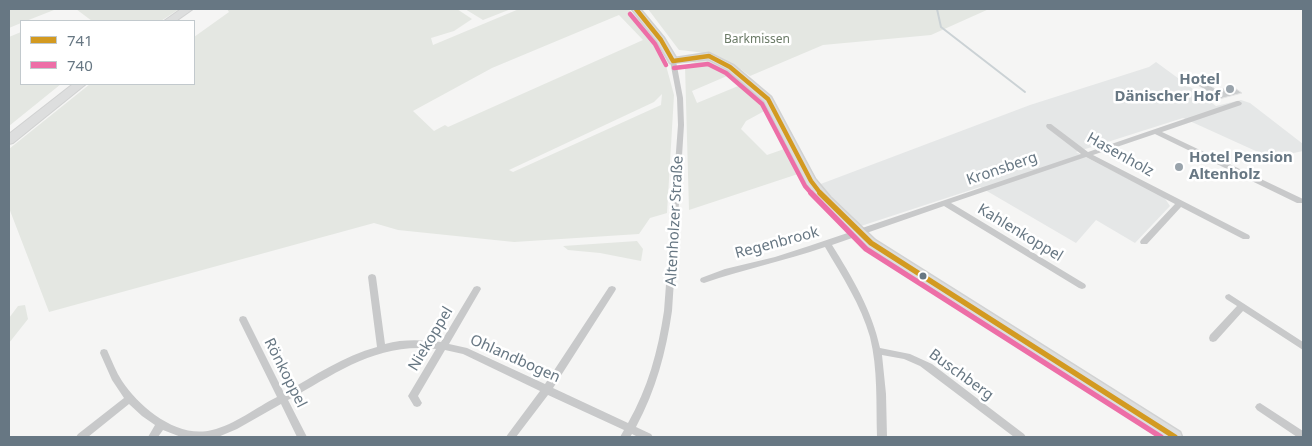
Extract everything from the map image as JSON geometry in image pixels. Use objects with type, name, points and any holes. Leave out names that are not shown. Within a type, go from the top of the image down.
[{"type":"highway","points":[[168,20],[183,9]]},
{"type":"highway","points":[[169,20],[188,9]]},
{"type":"highway","points":[[9,140],[79,85]]},
{"type":"street","name":"Altenholzer Straße","points":[[625,437],[651,384],[663,352],[670,302],[681,125],[680,98],[672,61],[661,40],[636,9]]},
{"type":"street","points":[[672,61],[708,56],[730,67],[768,99],[811,181],[826,200],[871,244],[1175,437]]},
{"type":"street","name":"Kronsberg","points":[[858,232],[1239,103]]},
{"type":"street","name":"Hasenholz","points":[[1049,126],[1086,154],[1246,237]]},
{"type":"street","points":[[1156,131],[1300,201]]},
{"type":"street","name":"Kahlenkoppel","points":[[945,203],[1082,286]]},
{"type":"street","points":[[1144,242],[1180,203]]},
{"type":"street","name":"Regenbrook","points":[[704,280],[724,271],[763,263],[828,244],[858,232]]},
{"type":"street","points":[[828,244],[853,286],[877,351],[882,437]]},
{"type":"street","points":[[372,276],[381,348]]},
{"type":"street","name":"Niekoppel","points":[[417,403],[413,396],[477,289]]},
{"type":"street","points":[[511,437],[547,389],[612,289]]},
{"type":"street","points":[[1229,297],[1303,346]]},
{"type":"street","points":[[1214,338],[1242,306]]},
{"type":"street","name":"Rönkoppel","points":[[244,320],[302,437]]},
{"type":"street","name":"Ohlandbogen","points":[[104,353],[118,383],[130,399],[161,424],[187,434],[208,437],[238,424],[356,357],[381,348],[413,344],[443,345],[464,351],[648,437]]},
{"type":"street","name":"Buschberg","points":[[877,351],[894,352],[913,357],[1021,437]]},
{"type":"street","points":[[82,437],[130,399]]},
{"type":"street","points":[[1260,407],[1303,436]]},
{"type":"street","points":[[153,437],[161,424]]},
{"type":"shaded area","points":[[1156,62],[1216,106],[1241,100],[1250,103],[1303,144],[1303,151],[1289,154],[1280,162],[1183,118],[1076,152],[1164,197],[1170,206],[1135,243],[1096,220],[1076,243],[980,187],[861,226],[853,223],[818,185],[1030,105],[1149,67]]},
{"type":"green space","points":[[9,9],[54,10],[29,20],[20,20],[20,23],[9,28]]},
{"type":"green space","points":[[76,9],[179,9],[162,20],[91,20]]},
{"type":"green space","points":[[227,9],[457,9],[472,19],[454,31],[431,38],[433,45],[519,9],[628,9],[640,20],[664,58],[674,95],[667,213],[650,218],[639,234],[514,242],[398,230],[374,223],[49,312],[9,208],[9,149],[89,85],[195,85],[195,36],[229,12]],"holes":[[[619,15],[643,40],[448,127],[445,125],[434,131],[413,111],[492,68]],[[662,94],[661,105],[513,172],[509,170],[654,102]]]},
{"type":"green space","points":[[465,9],[511,9],[483,20]]},
{"type":"green space","name":"Barkmissen","points":[[648,9],[989,9],[931,35],[823,45],[750,76],[717,57],[679,50]]},
{"type":"green space","points":[[20,32],[20,85],[60,85],[9,126],[9,37]]},
{"type":"green space","points":[[703,59],[716,62],[734,73],[692,91],[697,103],[743,84],[768,109],[746,121],[741,129],[767,155],[787,148],[801,173],[689,210],[685,66]]},
{"type":"green space","points":[[637,241],[643,249],[641,261],[600,253],[568,250],[563,246]]},
{"type":"green space","points":[[25,305],[28,319],[9,343],[9,318],[18,306]]},
{"type":"building","name":"Hotel Dänischer Hof","points":[[1202,79],[1215,89],[1220,90],[1232,86],[1242,93],[1219,99],[1193,82]]},
{"type":"waterway","points":[[937,9],[941,27],[1025,92]]},
{"type":"transit line","name":"741","points":[[636,9],[661,40],[673,61]]},
{"type":"transit line","name":"740","points":[[630,14],[655,44],[666,65]]},
{"type":"transit line","name":"741","points":[[673,61],[709,56],[730,67],[768,99],[811,181],[826,200],[871,243],[1175,437]]},
{"type":"transit line","name":"740","points":[[674,68],[708,64],[726,73],[762,104],[805,186],[821,205],[866,249],[1161,437]]},
{"type":"place","name":"Hotel Dänischer Hof","points":[[1230,89]]},
{"type":"place","name":"Hotel Pension Altenholz","points":[[1179,167]]}]
